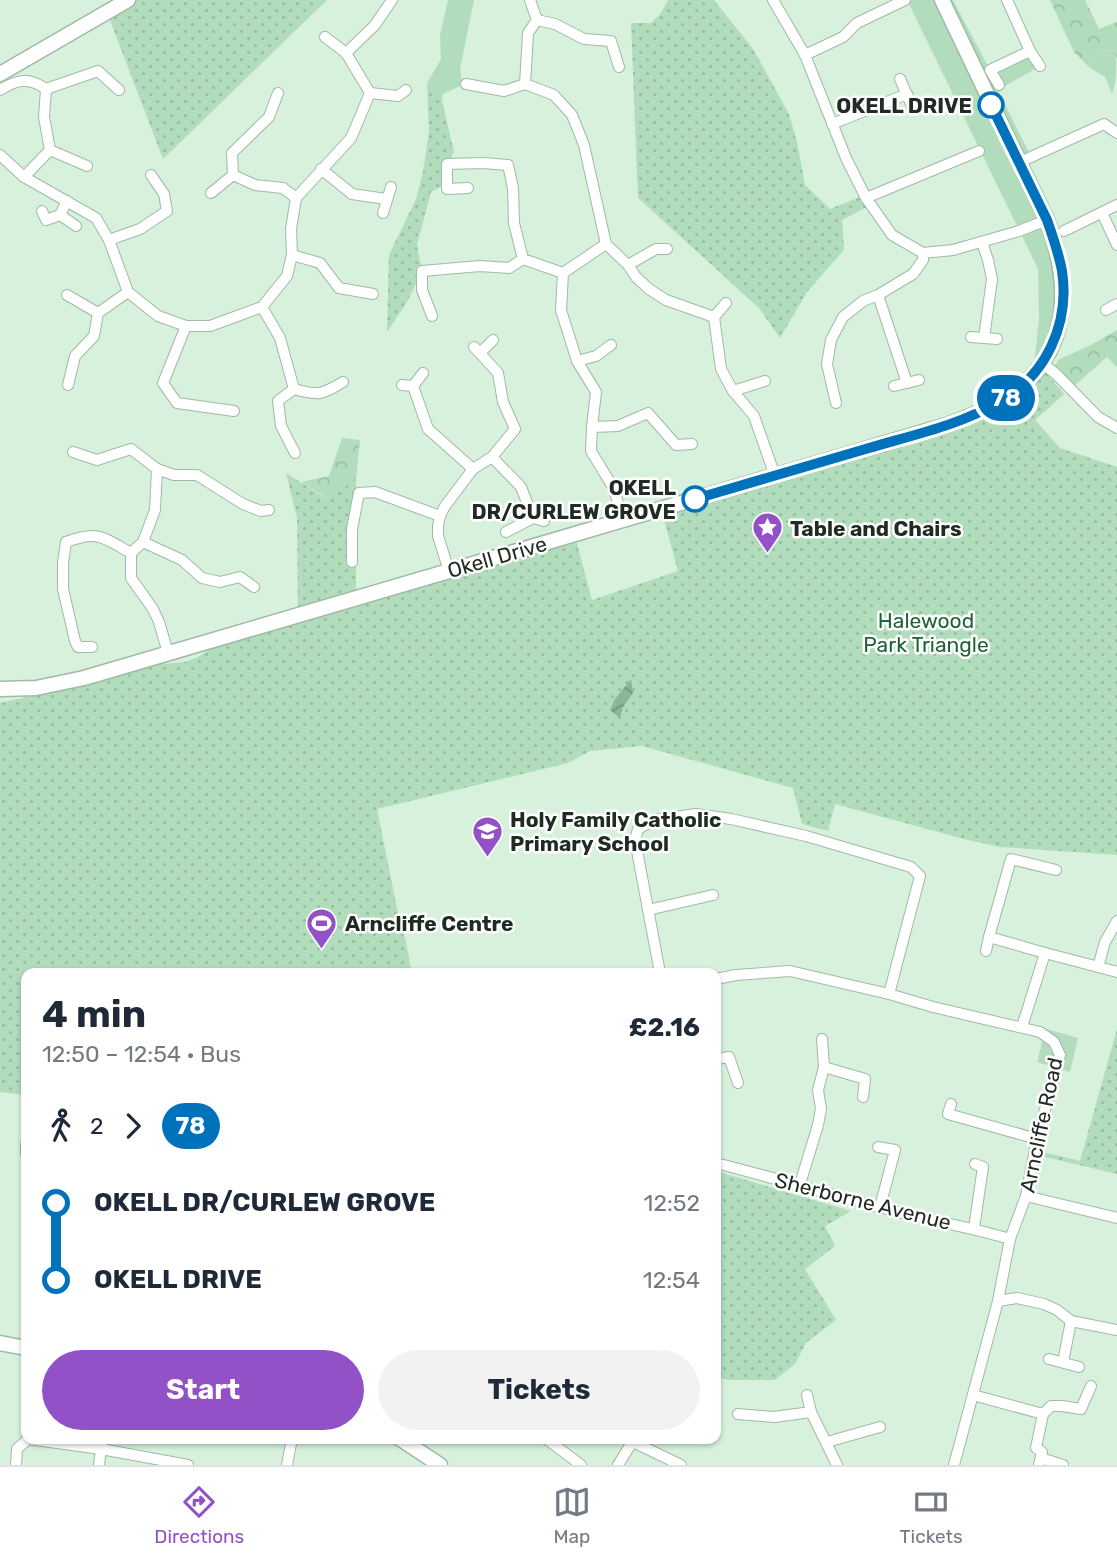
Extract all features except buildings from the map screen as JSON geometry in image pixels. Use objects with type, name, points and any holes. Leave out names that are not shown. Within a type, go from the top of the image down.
[{"type":"street","points":[[0,74],[128,0]]},
{"type":"street","points":[[346,53],[375,24],[392,0]]},
{"type":"street","points":[[530,0],[537,20]]},
{"type":"street","points":[[773,0],[805,55],[846,158],[866,198],[892,235],[923,253],[953,250],[1047,220]]},
{"type":"street","points":[[805,55],[843,37],[857,23],[905,0]]},
{"type":"street","name":"Okell Drive","points":[[0,689],[25,689],[59,684],[168,653],[947,425],[1011,395],[1023,386],[1042,363],[1060,324],[1063,290],[1058,252],[1047,220],[943,0]]},
{"type":"street","points":[[1007,0],[1030,51],[1040,66]]},
{"type":"street","points":[[537,20],[555,24],[584,38],[615,38],[619,67]]},
{"type":"street","points":[[525,84],[528,33],[537,20]]},
{"type":"street","points":[[325,37],[346,53],[370,93]]},
{"type":"street","points":[[999,85],[990,70],[1030,51]]},
{"type":"street","points":[[46,89],[98,71],[119,90]]},
{"type":"street","points":[[900,79],[912,106]]},
{"type":"street","points":[[0,90],[20,80],[37,83],[46,89]]},
{"type":"street","points":[[466,84],[503,91],[525,84],[554,95],[572,115],[584,145],[606,243],[649,289],[666,300],[714,317]]},
{"type":"street","points":[[46,89],[44,117],[50,150]]},
{"type":"street","points":[[370,93],[398,96],[406,90]]},
{"type":"street","points":[[233,175],[232,153],[269,117],[278,93]]},
{"type":"street","points":[[0,155],[24,177],[96,218],[109,240],[128,292],[158,316],[186,326],[210,326],[262,307],[287,276],[292,255],[291,229],[296,198],[351,138],[370,93]]},
{"type":"street","points":[[832,124],[906,94]]},
{"type":"street","points":[[1020,162],[1104,124],[1117,133]]},
{"type":"street","points":[[50,150],[87,166]]},
{"type":"street","points":[[24,177],[50,150]]},
{"type":"street","points":[[866,198],[979,151]]},
{"type":"street","points":[[468,188],[447,190],[447,164],[483,163],[508,166],[513,188],[514,223],[523,259]]},
{"type":"street","points":[[321,169],[352,194],[386,199]]},
{"type":"street","points":[[109,240],[140,229],[167,211],[164,194],[151,175]]},
{"type":"street","points":[[211,193],[233,175]]},
{"type":"street","points":[[233,175],[255,186],[283,188],[296,198]]},
{"type":"street","points":[[383,213],[391,187]]},
{"type":"street","points":[[42,211],[46,219],[60,215],[67,201]]},
{"type":"street","points":[[1064,231],[1117,205]]},
{"type":"street","points":[[1102,214],[1117,245]]},
{"type":"street","points":[[60,215],[76,226]]},
{"type":"street","points":[[982,242],[992,279],[984,338]]},
{"type":"street","points":[[563,274],[606,243]]},
{"type":"street","points":[[628,265],[656,249],[667,249]]},
{"type":"street","points":[[836,404],[827,364],[831,340],[843,317],[863,301],[913,274],[923,260],[923,253]]},
{"type":"street","points":[[292,255],[320,262],[339,288],[373,294]]},
{"type":"street","points":[[523,259],[563,274]]},
{"type":"street","points":[[432,316],[422,290],[422,271],[480,266],[509,268],[523,259]]},
{"type":"street","points":[[563,274],[561,310],[577,361],[596,393],[591,451],[614,489],[623,520]]},
{"type":"street","points":[[68,385],[75,356],[94,336],[98,313],[128,292]]},
{"type":"street","points":[[66,295],[98,313]]},
{"type":"street","points":[[878,295],[907,383]]},
{"type":"street","points":[[726,303],[714,317],[722,369],[733,391],[754,416],[775,476]]},
{"type":"street","points":[[1105,310],[1117,304]]},
{"type":"street","points":[[262,307],[280,338],[294,389]]},
{"type":"street","points":[[186,326],[163,383],[177,403],[234,411]]},
{"type":"street","points":[[971,337],[997,339]]},
{"type":"street","points":[[449,571],[439,536],[440,516],[473,468],[492,457],[515,429],[503,402],[498,373],[477,350],[493,340]]},
{"type":"street","points":[[577,361],[596,356],[611,345]]},
{"type":"street","points":[[1042,363],[1098,417],[1117,428]]},
{"type":"street","points":[[423,373],[408,385],[428,429],[473,468]]},
{"type":"street","points":[[894,386],[919,380]]},
{"type":"street","points":[[733,391],[765,381]]},
{"type":"street","points":[[294,389],[323,393],[343,382]]},
{"type":"street","points":[[294,389],[278,401],[281,425],[295,453]]},
{"type":"street","points":[[592,427],[618,426],[648,413],[676,444],[692,444]]},
{"type":"street","points":[[73,452],[97,460],[131,449],[157,469],[174,475],[197,475],[243,504],[261,511],[269,510]]},
{"type":"street","points":[[492,457],[521,487],[533,518]]},
{"type":"street","points":[[157,469],[155,510],[143,542],[131,553],[131,578],[153,609],[168,653]]},
{"type":"street","points":[[352,562],[352,529],[359,493],[375,492],[440,516]]},
{"type":"street","points":[[506,533],[533,518],[544,521]]},
{"type":"street","points":[[92,647],[74,650],[75,641],[63,589],[66,542],[81,536],[98,535],[131,553]]},
{"type":"street","points":[[143,542],[182,560],[201,578],[220,582],[240,577],[254,587]]},
{"type":"street","points":[[659,968],[635,840],[638,829],[654,820],[696,814],[806,836],[911,867],[920,876],[889,994]]},
{"type":"street","points":[[986,951],[1011,859],[1056,870]]},
{"type":"street","points":[[648,910],[713,895]]},
{"type":"street","points":[[1098,967],[1105,942],[1117,920]]},
{"type":"street","points":[[989,937],[1117,972]]},
{"type":"street","points":[[1022,1027],[1045,953]]},
{"type":"street","name":"Arncliffe Road","points":[[721,978],[790,971],[1022,1027],[1040,1032],[1054,1042],[1060,1055],[1037,1139],[1026,1196],[1010,1239],[999,1301],[954,1465]]},
{"type":"street","points":[[800,1184],[821,1109],[818,1090],[824,1067],[822,1039]]},
{"type":"street","points":[[721,1058],[729,1057],[738,1083]]},
{"type":"street","points":[[824,1067],[866,1079],[863,1097]]},
{"type":"street","points":[[951,1104],[948,1114],[1037,1139]]},
{"type":"street","points":[[878,1147],[895,1150],[880,1207]]},
{"type":"street","name":"Sherborne Avenue","points":[[721,1164],[1010,1239]]},
{"type":"street","points":[[974,1228],[982,1167],[975,1164]]},
{"type":"street","points":[[1026,1196],[1117,1218]]},
{"type":"street","points":[[999,1301],[1017,1298],[1044,1304],[1071,1321],[1117,1331]]},
{"type":"street","points":[[1063,1362],[1071,1321]]},
{"type":"street","points":[[0,1343],[21,1347]]},
{"type":"street","points":[[1049,1359],[1079,1367]]},
{"type":"street","points":[[1063,1465],[1040,1462],[1042,1452],[1036,1448],[1043,1414],[1051,1406],[1081,1409],[1091,1386]]},
{"type":"street","points":[[807,1395],[811,1412],[837,1465]]},
{"type":"street","points":[[973,1395],[1043,1414]]},
{"type":"street","points":[[738,1414],[774,1417],[811,1412]]},
{"type":"street","points":[[827,1441],[880,1427]]},
{"type":"street","points":[[16,1465],[17,1448],[22,1444]]},
{"type":"street","points":[[99,1465],[102,1444],[188,1465]]},
{"type":"street","points":[[287,1465],[291,1444]]},
{"type":"street","points":[[408,1444],[440,1465]]},
{"type":"street","points":[[553,1444],[581,1465]]},
{"type":"street","points":[[618,1465],[631,1444]]},
{"type":"street","points":[[641,1444],[681,1465]]},
{"type":"green space","points":[[131,0],[327,0],[163,159],[108,15]]},
{"type":"green space","points":[[448,0],[474,0],[460,69],[462,85],[443,94],[427,83],[441,59],[440,35]]},
{"type":"green space","points":[[668,0],[714,0],[753,49],[789,114],[805,185],[830,209],[865,195],[869,206],[842,220],[844,250],[807,292],[780,338],[759,308],[638,198],[631,23],[651,23]]},
{"type":"green space","points":[[907,0],[953,0],[990,70],[1030,51],[1040,66],[998,90],[1031,157],[1020,162],[1062,272],[1060,324],[1033,375],[1039,319],[1038,269]]},
{"type":"green space","points":[[1050,0],[1085,0],[1099,29],[1117,22],[1117,59],[1114,50],[1100,51],[1089,67],[1074,52]]},
{"type":"green space","points":[[1115,50],[1116,72],[1112,94],[1105,77],[1089,67],[1100,51]]},
{"type":"green space","points":[[427,83],[443,94],[442,101],[454,152],[447,164],[447,183],[431,192],[417,245],[422,271],[407,302],[387,332],[389,255],[416,199],[423,172],[429,132]]},
{"type":"green space","points":[[1117,330],[1117,367],[1107,357],[1074,386],[1054,367],[1058,360]]},
{"type":"green space","name":"Halewood Park Triangle","points":[[1042,368],[1064,394],[1035,420],[1060,448],[1117,467],[1117,855],[1000,847],[835,804],[828,831],[802,824],[793,788],[642,746],[590,751],[568,763],[377,809],[411,968],[21,968],[21,1094],[0,1092],[0,703],[150,665],[185,662],[217,645],[576,540],[592,600],[678,571],[663,516],[1008,407],[1038,376]]},
{"type":"green space","points":[[342,438],[360,440],[356,479],[328,499],[301,482],[329,476]]},
{"type":"green space","points":[[286,473],[327,499],[356,479],[356,598],[298,615],[297,518]]},
{"type":"green space","points":[[1043,1028],[1078,1038],[1070,1072],[1037,1062],[1044,1035],[1034,1031]]},
{"type":"green space","points":[[1117,1029],[1117,1174],[1041,1156],[1043,1152],[1080,1161]]},
{"type":"green space","points":[[721,1172],[851,1211],[825,1226],[835,1246],[805,1269],[836,1320],[806,1343],[795,1364],[775,1380],[721,1378]]},
{"type":"water","points":[[631,679],[633,693],[623,707],[620,718],[610,710]]},
{"type":"bus line","name":"78","points":[[695,499],[947,425],[999,402],[1023,386],[1033,375],[1048,352],[1060,324],[1062,271],[1047,220],[991,105]]},
{"type":"place","name":"OKELL DRIVE","points":[[991,105]]},
{"type":"place","name":"OKELL DR/CURLEW GROVE","points":[[695,499]]},
{"type":"place","name":"Table and Chairs","points":[[767,555]]},
{"type":"place","name":"Holy Family Catholic Primary School","points":[[487,858]]},
{"type":"place","name":"Arncliffe Centre","points":[[322,950]]}]
